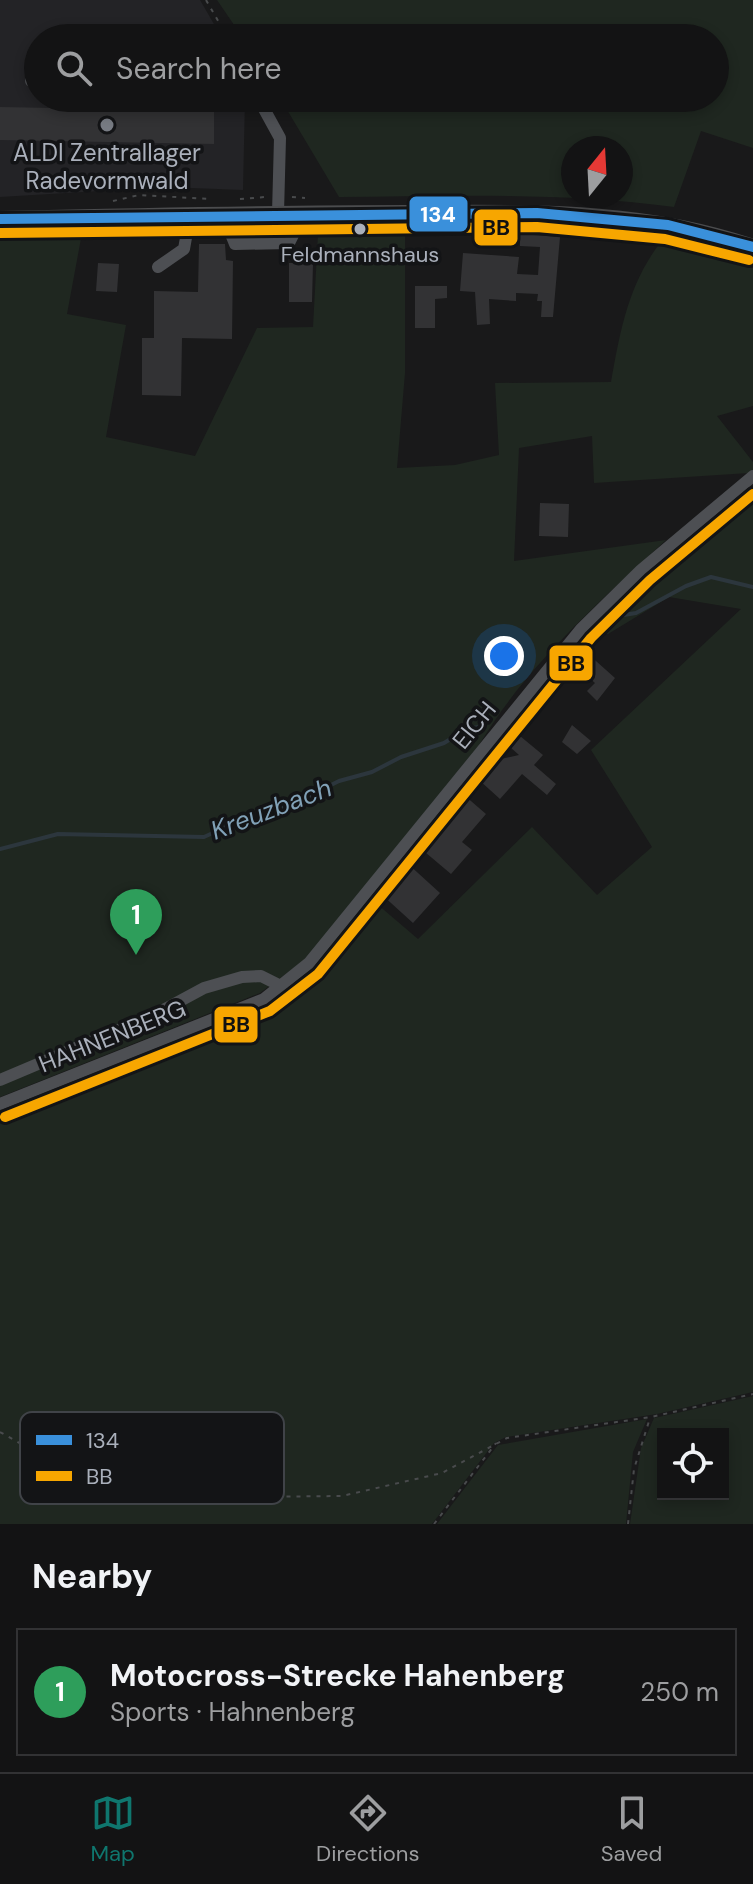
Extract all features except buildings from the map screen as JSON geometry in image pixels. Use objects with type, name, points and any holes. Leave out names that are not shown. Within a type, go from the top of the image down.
[{"type":"main road","points":[[0,219],[278,213],[297,220],[620,216],[699,231],[753,247]]},
{"type":"street","points":[[266,112],[280,138],[278,213]]},
{"type":"street","points":[[223,214],[235,244],[289,243],[297,220]]},
{"type":"street","points":[[158,267],[184,249],[190,215]]},
{"type":"street","name":"EICH","points":[[283,987],[318,951],[581,629],[641,570],[753,476]]},
{"type":"street","points":[[0,1080],[154,1015],[204,988],[242,977],[261,976],[283,987]]},
{"type":"street","name":"HAHNENBERG","points":[[0,1104],[264,999],[283,987]]},
{"type":"path","points":[[206,0],[220,24]]},
{"type":"path","points":[[297,220],[357,233],[372,228]]},
{"type":"path","points":[[284,1497],[342,1496],[379,1491],[442,1473],[497,1442],[651,1417],[753,1394]]},
{"type":"path","points":[[628,1524],[638,1448],[651,1417]]},
{"type":"path","points":[[0,1432],[20,1444]]},
{"type":"path","points":[[434,1524],[497,1442]]},
{"type":"shaded area","points":[[0,0],[200,0],[214,24],[24,24],[24,112],[245,112],[243,190],[166,187],[0,197]]},
{"type":"shaded area","points":[[217,0],[753,0],[753,148],[701,131],[674,207],[633,202],[633,136],[561,136],[561,198],[339,197],[288,112],[729,112],[729,24],[233,24]]},
{"type":"shaded area","points":[[405,230],[405,373],[397,468],[455,465],[499,455],[495,383],[611,382],[633,292],[660,243],[753,268],[753,406],[717,416],[753,462],[753,470],[749,473],[594,483],[592,436],[519,448],[514,561],[666,540],[541,662],[479,745],[306,959],[260,993],[0,1097],[0,232],[82,233],[67,314],[126,325],[106,437],[195,456],[257,328],[313,327],[318,234]]},
{"type":"shaded area","points":[[753,487],[753,1392],[657,1414],[506,1437],[494,1443],[432,1524],[0,1524],[0,1110],[267,1004],[304,977],[370,898],[418,939],[532,827],[597,895],[652,847],[591,750],[741,609],[669,597],[608,634],[588,629],[665,558]]},
{"type":"shaded area","points":[[753,1396],[753,1524],[630,1524],[641,1448],[654,1418]]},
{"type":"shaded area","points":[[647,1419],[633,1452],[626,1524],[437,1524],[498,1445]]},
{"type":"waterway","name":"Kreuzbach","points":[[592,633],[611,617],[636,613],[686,586],[711,577],[753,587]]},
{"type":"waterway","name":"Kreuzbach","points":[[0,849],[58,834],[204,837],[256,813],[293,804],[339,781],[372,772],[401,757],[444,743],[467,729],[485,726]]},
{"type":"transit line","name":"134","points":[[0,219],[537,213],[668,225],[753,247]]},
{"type":"transit line","name":"BB","points":[[0,233],[537,227],[665,239],[749,260]]},
{"type":"transit line","name":"BB","points":[[5,1117],[270,1011],[318,974],[591,638],[650,580],[753,494]]},
{"type":"place","name":"ALDI Zentrallager Radevormwald","points":[[107,125]]},
{"type":"place","name":"Feldmannshaus","points":[[360,229]]},
{"type":"place","name":"Motocross-Strecke Hahenberg","points":[[136,955]]}]
